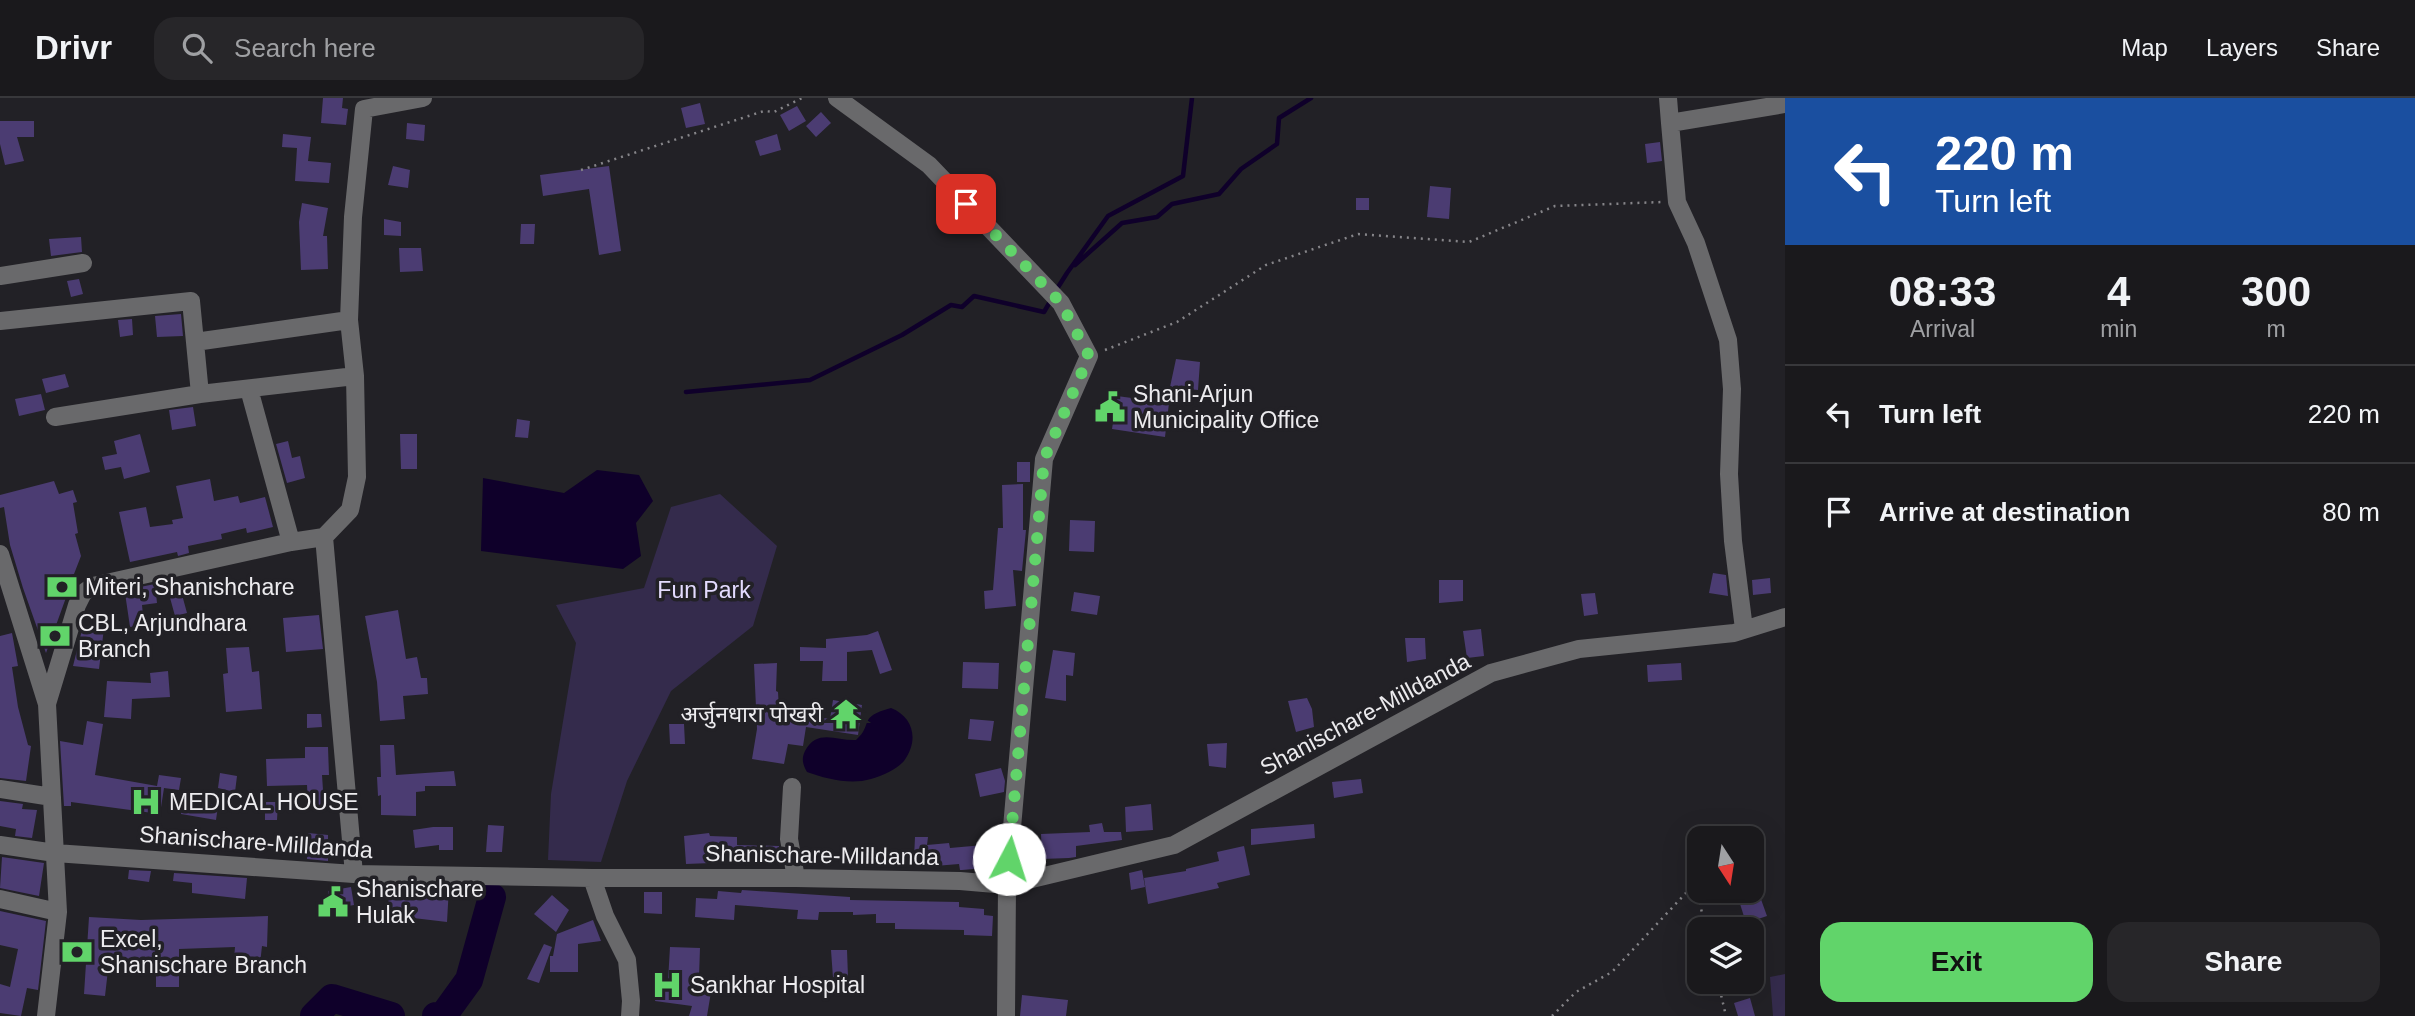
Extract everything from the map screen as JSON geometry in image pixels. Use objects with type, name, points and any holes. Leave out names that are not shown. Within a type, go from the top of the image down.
[{"type":"street","points":[[47,704],[78,605],[83,593],[93,586],[324,537],[350,510],[357,477],[355,376],[349,320],[353,217],[365,103],[423,98]]},
{"type":"street","points":[[836,98],[929,165],[1061,303],[1089,356],[1044,459],[1007,886],[1006,1016]]},
{"type":"street","points":[[1668,98],[1678,202],[1696,243],[1728,341],[1732,389],[1730,487],[1733,541],[1744,629]]},
{"type":"street","points":[[1670,122],[1785,104]]},
{"type":"street","points":[[0,276],[83,263]]},
{"type":"street","points":[[0,321],[191,301],[200,394]]},
{"type":"street","points":[[195,342],[349,320]]},
{"type":"street","points":[[54,417],[200,394],[355,376]]},
{"type":"street","points":[[249,388],[291,542]]},
{"type":"street","points":[[324,537],[354,874]]},
{"type":"street","points":[[0,554],[47,704],[58,912],[46,1016]]},
{"type":"street","name":"Shanischare-Milldanda","points":[[0,845],[55,853],[354,874],[960,881],[1007,886],[1174,845],[1490,674],[1579,649],[1734,633],[1785,617]]},
{"type":"street","points":[[792,787],[789,839],[796,878]]},
{"type":"street","points":[[0,789],[52,797]]},
{"type":"street","points":[[592,878],[605,916],[627,960],[630,1016]]},
{"type":"street","points":[[0,900],[58,912]]},
{"type":"path","points":[[581,170],[764,111],[774,112],[802,98]]},
{"type":"path","points":[[1089,356],[1177,322],[1266,265],[1358,234],[1469,242],[1555,206],[1678,202]]},
{"type":"path","points":[[1552,1016],[1576,992],[1612,972],[1687,893]]},
{"type":"path","points":[[1721,994],[1726,1016]]},
{"type":"green space","name":"Fun Park","points":[[720,494],[777,546],[753,626],[671,691],[627,781],[601,862],[548,860],[551,794],[576,643],[556,605],[644,588],[671,507]]},
{"type":"green space","points":[[1785,974],[1785,1016],[1773,1016],[1770,977]]},
{"type":"shaded area","points":[[597,470],[639,475],[653,501],[636,523],[641,556],[623,569],[481,551],[483,478],[564,493]]},
{"type":"shaded area","points":[[891,708],[905,717],[913,738],[909,753],[897,767],[863,781],[830,779],[807,772],[803,762],[804,754],[815,740],[828,737],[856,740],[870,718]]},
{"type":"building","points":[[323,98],[343,98],[342,108],[348,109],[346,125],[321,123]]},
{"type":"building","points":[[700,103],[705,124],[686,128],[681,108]]},
{"type":"building","points":[[797,106],[806,121],[789,131],[780,115]]},
{"type":"building","points":[[821,112],[831,123],[816,137],[806,126]]},
{"type":"building","points":[[0,121],[34,121],[34,137],[17,137],[24,161],[5,165],[0,144]]},
{"type":"building","points":[[407,123],[425,125],[424,141],[406,139]]},
{"type":"building","points":[[283,134],[311,137],[308,161],[331,163],[329,183],[295,181],[297,148],[282,147]]},
{"type":"building","points":[[777,134],[781,150],[760,156],[755,141]]},
{"type":"building","points":[[1660,142],[1662,161],[1647,163],[1645,144]]},
{"type":"building","points":[[393,166],[410,170],[408,188],[388,185]]},
{"type":"building","points":[[609,166],[621,251],[599,255],[589,189],[543,196],[540,175]]},
{"type":"building","points":[[1430,186],[1451,188],[1449,219],[1427,217]]},
{"type":"building","points":[[1356,198],[1369,198],[1369,210],[1356,210]]},
{"type":"building","points":[[302,203],[328,208],[323,236],[327,236],[328,269],[301,270],[299,222]]},
{"type":"building","points":[[384,219],[401,222],[401,236],[384,235]]},
{"type":"building","points":[[521,224],[535,224],[534,244],[520,244]]},
{"type":"building","points":[[81,237],[82,252],[51,256],[49,239]]},
{"type":"building","points":[[399,248],[421,248],[423,271],[400,272]]},
{"type":"building","points":[[79,279],[83,294],[71,297],[67,281]]},
{"type":"building","points":[[181,314],[183,336],[157,337],[155,316]]},
{"type":"building","points":[[132,319],[133,335],[120,337],[118,320]]},
{"type":"building","points":[[1176,359],[1200,362],[1198,390],[1170,387]]},
{"type":"building","points":[[65,374],[69,387],[46,393],[42,379]]},
{"type":"building","points":[[41,394],[45,410],[19,416],[15,399]]},
{"type":"building","points":[[1117,396],[1169,403],[1165,437],[1112,429]]},
{"type":"building","points":[[193,407],[196,426],[172,430],[169,410]]},
{"type":"building","points":[[517,419],[530,421],[528,438],[515,437]]},
{"type":"building","points":[[140,434],[150,472],[124,479],[121,467],[105,470],[102,457],[117,454],[114,441]]},
{"type":"building","points":[[400,434],[417,434],[417,469],[401,469]]},
{"type":"building","points":[[288,441],[292,458],[300,456],[305,478],[287,483],[276,444]]},
{"type":"building","points":[[1017,462],[1030,462],[1030,482],[1017,482]]},
{"type":"building","points":[[210,479],[214,501],[238,496],[240,503],[265,497],[273,527],[247,533],[246,528],[221,534],[222,539],[188,546],[189,553],[178,556],[177,552],[130,562],[119,512],[146,507],[150,527],[173,524],[172,520],[183,518],[176,486]]},
{"type":"building","points":[[54,481],[59,494],[73,490],[77,502],[73,503],[78,533],[75,534],[81,556],[74,574],[56,578],[58,593],[68,592],[46,653],[10,545],[4,507],[0,508],[0,495]]},
{"type":"building","points":[[1023,484],[1023,530],[1026,530],[1022,571],[1013,570],[1016,606],[985,609],[984,591],[993,590],[998,528],[1003,528],[1002,485]]},
{"type":"building","points":[[1070,520],[1095,521],[1094,552],[1069,551]]},
{"type":"building","points":[[1713,573],[1726,575],[1728,596],[1709,593]]},
{"type":"building","points":[[1770,578],[1771,593],[1753,595],[1752,580]]},
{"type":"building","points":[[1439,580],[1463,580],[1463,601],[1439,603]]},
{"type":"building","points":[[155,584],[157,603],[142,605],[144,625],[130,627],[125,593],[141,591],[140,587]]},
{"type":"building","points":[[181,591],[187,613],[175,616],[169,594]]},
{"type":"building","points":[[1074,592],[1100,596],[1097,615],[1071,611]]},
{"type":"building","points":[[1595,593],[1598,614],[1584,616],[1581,594]]},
{"type":"building","points":[[398,610],[406,659],[417,657],[421,678],[427,678],[428,694],[403,696],[405,719],[380,721],[377,682],[365,616]]},
{"type":"building","points":[[319,615],[323,649],[286,652],[283,618]]},
{"type":"building","points":[[83,626],[104,628],[99,669],[73,666]]},
{"type":"building","points":[[1481,629],[1484,656],[1467,658],[1463,631]]},
{"type":"building","points":[[878,631],[892,670],[880,674],[872,650],[847,652],[847,681],[822,681],[823,661],[800,661],[800,647],[826,648],[826,639],[867,635]]},
{"type":"building","points":[[12,633],[18,666],[12,667],[18,707],[28,745],[31,746],[26,781],[0,778],[0,636]]},
{"type":"building","points":[[1405,638],[1425,638],[1426,659],[1407,662]]},
{"type":"building","points":[[249,647],[252,672],[259,671],[262,709],[226,712],[223,674],[228,673],[226,648]]},
{"type":"building","points":[[1053,650],[1075,653],[1073,676],[1066,675],[1066,701],[1045,698]]},
{"type":"building","points":[[963,662],[999,663],[998,689],[962,688]]},
{"type":"building","points":[[777,663],[776,691],[779,710],[830,719],[833,700],[862,705],[858,735],[806,727],[803,746],[788,744],[784,764],[752,759],[757,729],[754,664]]},
{"type":"building","points":[[1681,663],[1682,680],[1648,682],[1647,665]]},
{"type":"building","points":[[168,671],[170,697],[132,699],[131,719],[104,717],[107,681],[151,683],[150,673]]},
{"type":"building","points":[[1307,698],[1312,709],[1314,727],[1296,732],[1288,701]]},
{"type":"building","points":[[307,714],[321,714],[322,727],[307,728]]},
{"type":"building","points":[[970,719],[994,721],[991,741],[968,739]]},
{"type":"building","points":[[87,721],[103,724],[95,775],[157,786],[159,775],[181,778],[179,790],[164,788],[160,814],[71,802],[71,806],[64,806],[60,741],[83,745]]},
{"type":"building","points":[[669,724],[684,724],[685,744],[670,744]]},
{"type":"building","points":[[1227,743],[1226,768],[1209,766],[1207,744]]},
{"type":"building","points":[[380,745],[394,745],[396,775],[454,771],[456,786],[425,786],[425,791],[416,792],[416,816],[381,815],[377,777],[381,777]]},
{"type":"building","points":[[305,747],[328,747],[329,775],[322,775],[324,805],[308,806],[307,785],[267,786],[266,759],[305,758]]},
{"type":"building","points":[[1001,768],[1005,781],[1004,792],[980,797],[975,774]]},
{"type":"building","points":[[220,773],[237,776],[235,792],[218,788]]},
{"type":"building","points":[[1361,779],[1363,793],[1334,798],[1332,782]]},
{"type":"building","points":[[182,799],[218,806],[216,820],[181,814]]},
{"type":"building","points":[[0,801],[23,804],[22,809],[37,810],[32,838],[15,836],[16,829],[0,826]]},
{"type":"building","points":[[265,802],[278,802],[277,820],[265,820]]},
{"type":"building","points":[[1151,804],[1153,830],[1126,832],[1125,807]]},
{"type":"building","points":[[1102,823],[1104,832],[1121,832],[1122,840],[1076,846],[1076,857],[1042,859],[1041,834],[1090,832],[1089,825]]},
{"type":"building","points":[[1314,824],[1315,838],[1251,845],[1251,829]]},
{"type":"building","points":[[488,825],[504,826],[502,852],[486,852]]},
{"type":"building","points":[[453,827],[453,850],[439,850],[439,845],[415,848],[413,830]]},
{"type":"building","points":[[308,833],[328,835],[328,861],[307,859]]},
{"type":"building","points":[[709,833],[710,836],[737,837],[737,845],[779,846],[780,859],[736,858],[736,862],[686,864],[684,836]]},
{"type":"building","points":[[915,837],[928,837],[927,845],[949,843],[950,848],[995,844],[997,867],[960,870],[959,864],[935,866],[934,859],[914,858]]},
{"type":"building","points":[[1244,846],[1250,875],[1217,883],[1219,888],[1148,904],[1144,878],[1186,871],[1219,861],[1217,852]]},
{"type":"building","points":[[2,857],[44,863],[39,896],[0,888]]},
{"type":"building","points":[[129,870],[151,871],[149,882],[128,879]]},
{"type":"building","points":[[1142,870],[1145,887],[1131,890],[1129,873]]},
{"type":"building","points":[[174,873],[247,878],[245,899],[192,893],[192,883],[173,881]]},
{"type":"building","points":[[389,886],[449,887],[447,922],[388,915]]},
{"type":"building","points":[[351,887],[354,905],[331,909],[328,891]]},
{"type":"building","points":[[742,890],[850,897],[850,900],[959,902],[959,907],[984,909],[984,915],[993,916],[992,936],[964,935],[964,930],[895,929],[895,923],[876,923],[876,914],[853,915],[853,912],[819,912],[818,920],[797,919],[798,910],[735,905],[734,920],[695,917],[696,898],[717,899],[718,891],[741,893]]},
{"type":"building","points":[[644,892],[662,892],[662,914],[644,913]]},
{"type":"building","points":[[552,895],[569,910],[556,932],[534,914]]},
{"type":"building","points":[[1740,903],[1762,903],[1767,916],[1744,917]]},
{"type":"building","points":[[0,911],[46,921],[38,990],[27,988],[21,1016],[0,1013],[0,984],[10,987],[18,949],[0,945]]},
{"type":"building","points":[[268,916],[267,947],[262,946],[259,973],[233,971],[235,947],[179,949],[179,987],[156,987],[156,968],[108,970],[105,996],[84,994],[89,917],[141,920]]},
{"type":"building","points":[[593,920],[601,941],[578,944],[578,972],[550,972],[550,956],[553,956],[557,934]]},
{"type":"building","points":[[544,944],[552,947],[539,983],[527,979]]},
{"type":"building","points":[[670,947],[700,948],[699,977],[713,980],[707,1016],[689,1016],[692,1006],[655,1001],[658,980],[668,981]]},
{"type":"building","points":[[831,950],[847,950],[848,977],[833,978]]},
{"type":"building","points":[[1022,995],[1068,1000],[1066,1016],[1020,1016]]},
{"type":"building","points":[[1750,998],[1755,1016],[1738,1016],[1734,1003]]},
{"type":"waterway","points":[[1055,292],[1108,216],[1183,176],[1192,98]]},
{"type":"waterway","points":[[1075,265],[1122,223],[1157,217],[1172,204],[1219,194],[1241,169],[1277,144],[1279,118],[1311,98]]},
{"type":"waterway","points":[[686,392],[810,380],[902,335],[951,305],[962,307],[974,296],[1044,312],[1051,300]]},
{"type":"waterway","points":[[436,1016],[443,1016],[469,980],[492,897]]},
{"type":"waterway","points":[[314,1016],[332,998],[391,1016]]},
{"type":"place","name":"Shani-Arjun Municipality Office","points":[[1110,407]]},
{"type":"place","name":"Miteri, Shanishchare","points":[[62,587]]},
{"type":"place","name":"CBL, Arjundhara Branch","points":[[55,636]]},
{"type":"place","name":"अर्जुनधारा पोखरी","points":[[846,714]]},
{"type":"place","name":"MEDICAL HOUSE","points":[[146,802]]},
{"type":"place","name":"Shanischare Hulak","points":[[333,902]]},
{"type":"place","name":"Excel, Shanischare Branch","points":[[77,952]]},
{"type":"place","name":"Sankhar Hospital","points":[[667,985]]},
{"type":"route","points":[[966,204],[1061,303],[1089,356],[1044,459],[1009,859]]}]
